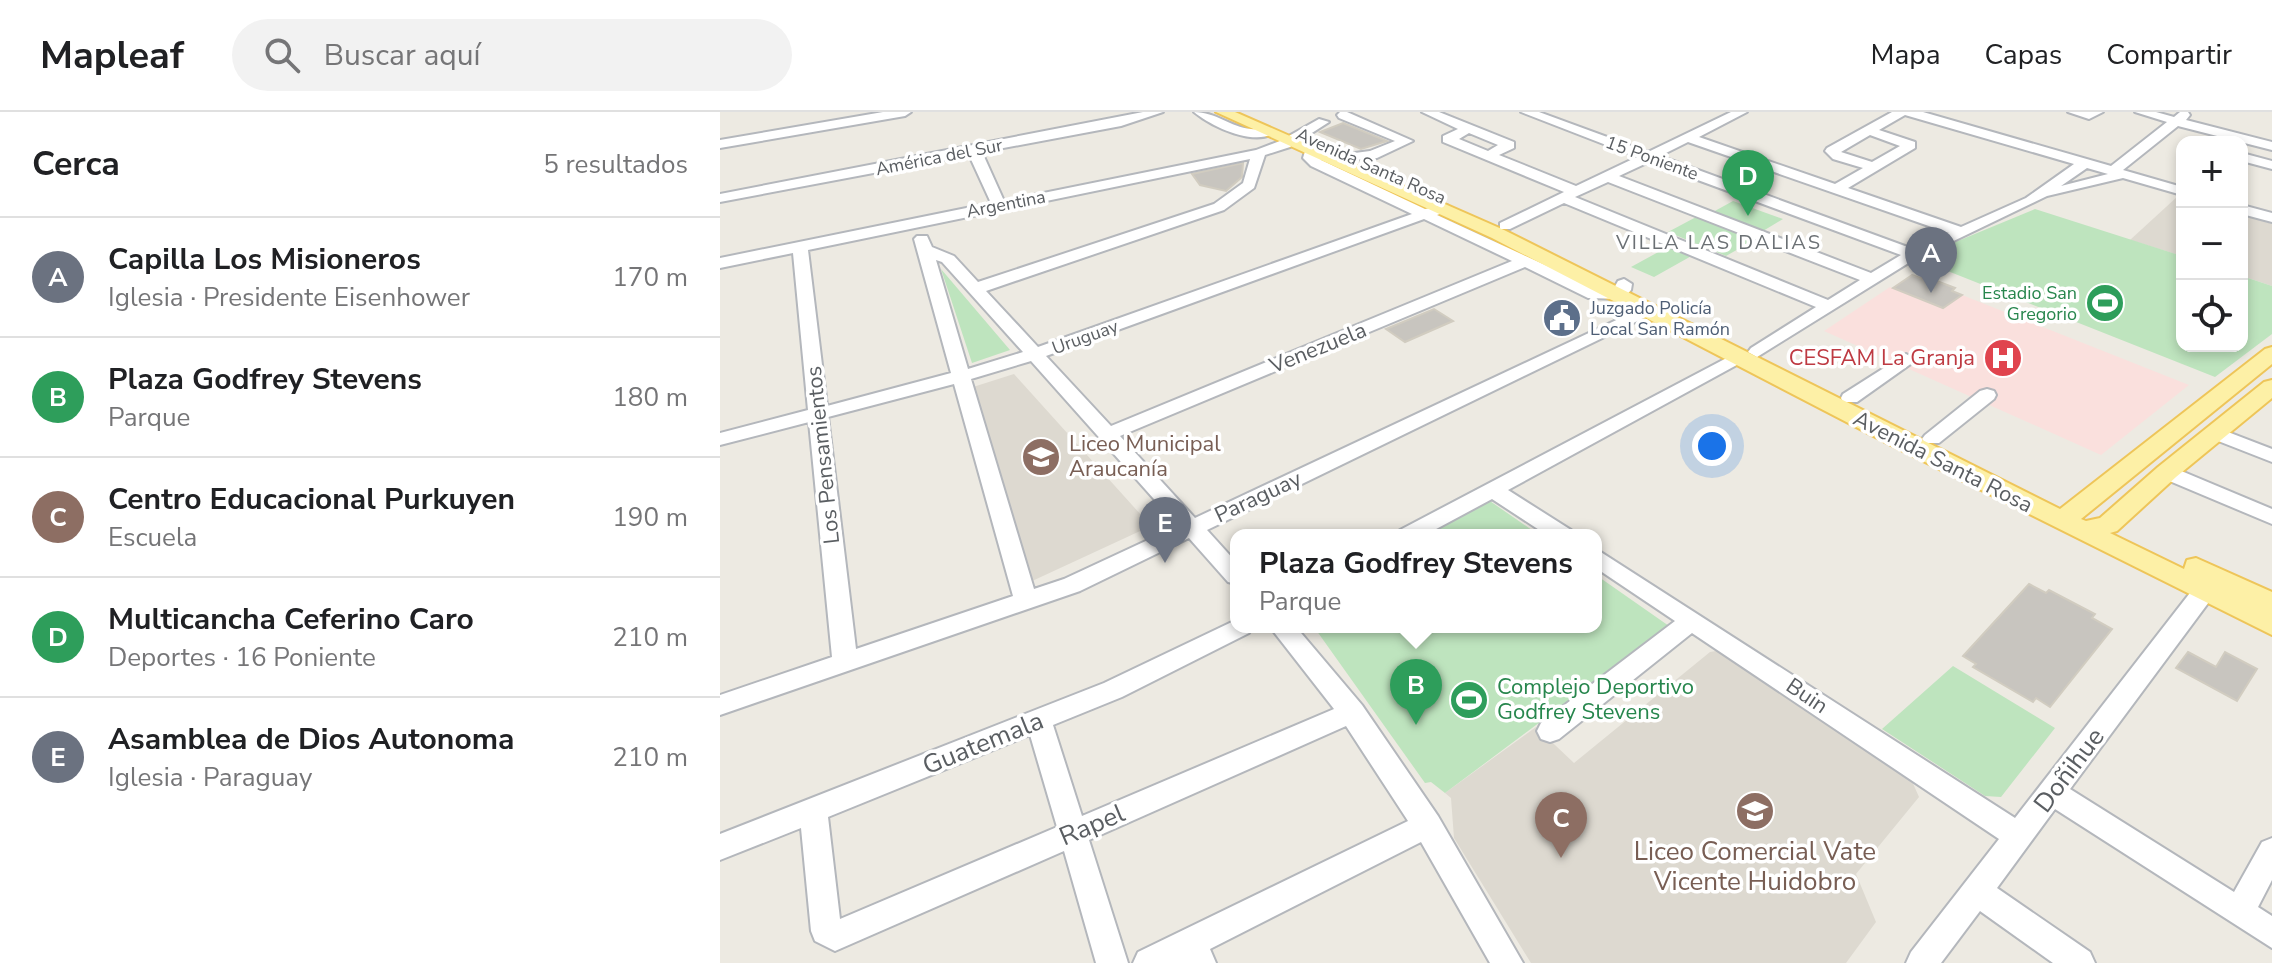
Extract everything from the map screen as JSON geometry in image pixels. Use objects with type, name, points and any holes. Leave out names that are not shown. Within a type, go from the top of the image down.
[{"type":"main road","name":"Avenida Santa Rosa","points":[[1223,112],[1363,159],[1505,226],[1748,354],[2210,584],[2272,624]]},
{"type":"main road","name":"Avenida Santa Rosa","points":[[1247,112],[1311,151],[1434,210],[1620,289],[1650,311],[1850,398],[1932,439],[2082,522]]},
{"type":"main road","points":[[1434,210],[1464,206]]},
{"type":"main road","points":[[2082,522],[2272,353]]},
{"type":"main road","points":[[2082,522],[2167,472],[2272,387]]},
{"type":"main road","name":"Avenida Santa Rosa","points":[[2210,584],[2272,604]]},
{"type":"street","points":[[720,144],[905,112]]},
{"type":"street","name":"América del Sur","points":[[720,198],[1129,121],[1157,112]]},
{"type":"street","name":"Avenida Santa Rosa","points":[[1200,112],[1247,133],[1286,135]]},
{"type":"street","points":[[1428,112],[1509,145],[1488,156]]},
{"type":"street","name":"15 Poniente","points":[[1527,112],[1649,157],[1733,170],[1848,211],[1913,254]]},
{"type":"street","points":[[1505,226],[1741,112]]},
{"type":"street","points":[[1875,167],[1833,152],[1901,112]]},
{"type":"street","points":[[1909,112],[2176,189]]},
{"type":"street","points":[[2074,112],[2089,115],[2097,112]]},
{"type":"street","points":[[2141,112],[2225,136]]},
{"type":"street","points":[[1419,529],[1748,354],[1913,254],[2040,196],[2118,173],[2188,112]]},
{"type":"street","points":[[1347,114],[1406,141],[1363,159]]},
{"type":"street","name":"Argentina","points":[[720,263],[1259,153],[1286,135],[1347,114]]},
{"type":"street","points":[[1556,123],[1578,114]]},
{"type":"street","points":[[1469,128],[1448,139],[1828,306]]},
{"type":"street","points":[[1688,138],[1733,170],[1837,189],[1910,145],[1868,130]]},
{"type":"street","points":[[2248,142],[2272,146]]},
{"type":"street","points":[[974,150],[999,206]]},
{"type":"street","points":[[975,289],[1210,212],[1233,199],[1249,185],[1259,153]]},
{"type":"street","points":[[2248,159],[2272,165]]},
{"type":"street","points":[[2040,196],[2085,163]]},
{"type":"street","points":[[1608,177],[1872,279]]},
{"type":"street","points":[[1837,189],[1848,211],[1961,232]]},
{"type":"street","name":"Avenida Santa Rosa","points":[[1434,210],[1594,294],[1620,289]]},
{"type":"street","name":"Uruguay","points":[[720,439],[962,378],[1434,210]]},
{"type":"street","points":[[2248,211],[2272,218]]},
{"type":"street","points":[[917,222],[1026,602]]},
{"type":"street","name":"Los Pensamientos","points":[[800,246],[845,664]]},
{"type":"street","points":[[925,250],[948,259],[1230,569]]},
{"type":"street","name":"Venezuela","points":[[1108,434],[1527,261]]},
{"type":"street","name":"Paraguay","points":[[720,705],[1026,602],[1094,576],[1650,311]]},
{"type":"street","points":[[1850,398],[1906,359]]},
{"type":"street","points":[[1932,439],[1987,395]]},
{"type":"street","points":[[2215,433],[2272,456]]},
{"type":"street","points":[[2167,472],[2272,517]]},
{"type":"street","points":[[1491,488],[1554,529]]},
{"type":"street","name":"Buin","points":[[1602,561],[2018,836]]},
{"type":"street","name":"Doñihue","points":[[1922,963],[2210,584]]},
{"type":"street","points":[[1550,731],[1692,620]]},
{"type":"street","name":"Guatemala","points":[[720,847],[1142,678],[1230,633]]},
{"type":"street","points":[[1287,633],[1353,712],[1428,825],[1507,963]]},
{"type":"street","name":"Rapel","points":[[813,810],[826,931],[830,936],[1353,712]]},
{"type":"street","points":[[1039,721],[1112,963]]},
{"type":"street","points":[[2052,792],[2272,933]]},
{"type":"street","points":[[1149,963],[1196,952],[1428,825]]},
{"type":"street","points":[[2239,912],[2272,851]]},
{"type":"street","points":[[1977,891],[2079,963]]},
{"type":"shaded area","points":[[2176,198],[2176,254],[2130,240]]},
{"type":"shaded area","points":[[2248,217],[2272,224],[2272,286],[2248,278]]},
{"type":"shaded area","name":"CESFAM La Granja","points":[[1890,287],[1943,308],[1962,295],[2189,385],[2101,455],[1824,331]]},
{"type":"shaded area","name":"Liceo Municipal Araucanía","points":[[1014,374],[1151,526],[1030,582],[973,387]]},
{"type":"shaded area","name":"Liceo Comercial Vate Vicente Huidobro","points":[[1722,650],[1911,779],[1919,797],[1856,874],[1876,922],[1846,963],[1531,963],[1454,838],[1451,798],[1445,793],[1536,727],[1574,763],[1710,652]]},
{"type":"green space","points":[[1733,201],[1783,219],[1763,231],[1713,212]]},
{"type":"green space","name":"Estadio San Gregorio","points":[[2035,209],[2176,254],[2176,352],[2248,352],[2248,278],[2272,286],[2272,334],[2215,377],[1920,260],[1924,255]]},
{"type":"green space","points":[[1698,216],[1756,239],[1726,256],[1668,232]]},
{"type":"green space","points":[[1673,244],[1695,254],[1654,277],[1631,267]]},
{"type":"green space","points":[[941,269],[1010,350],[972,363]]},
{"type":"green space","points":[[1487,499],[1530,529],[1434,529]]},
{"type":"green space","name":"Complejo Deportivo Godfrey Stevens","points":[[1602,579],[1669,626],[1445,793],[1431,782],[1425,783],[1318,633],[1602,633]]},
{"type":"green space","points":[[1953,666],[2055,728],[2001,797],[1985,796],[1882,729]]},
{"type":"building","points":[[1343,123],[1387,141],[1361,149],[1320,132]]},
{"type":"building","points":[[1243,163],[1242,177],[1226,191],[1200,185],[1192,174]]},
{"type":"building","points":[[1912,275],[1924,276],[1955,288],[1952,291],[1962,295],[1943,308],[1893,288]]},
{"type":"building","points":[[1434,309],[1453,321],[1405,342],[1386,329]]},
{"type":"building","points":[[2029,584],[2046,593],[2049,590],[2095,614],[2092,618],[2112,629],[2050,707],[2036,698],[2033,702],[1973,667],[1976,664],[1963,656]]},
{"type":"building","points":[[2188,652],[2216,667],[2225,652],[2257,669],[2237,701],[2176,668]]},
{"type":"place","name":"Multicancha Ceferino Caro","points":[[1748,216]]},
{"type":"place","name":"Capilla Los Misioneros","points":[[1931,293]]},
{"type":"place","name":"Estadio San Gregorio","points":[[2105,303]]},
{"type":"place","name":"Juzgado Policía Local San Ramón","points":[[1562,318]]},
{"type":"place","name":"CESFAM La Granja","points":[[2003,358]]},
{"type":"place","name":"Liceo Municipal Araucanía","points":[[1041,457]]},
{"type":"place","name":"Asamblea de Dios Autonoma","points":[[1165,563]]},
{"type":"place","name":"Complejo Deportivo Godfrey Stevens","points":[[1469,700]]},
{"type":"place","name":"Plaza Godfrey Stevens","points":[[1416,725]]},
{"type":"place","name":"Liceo Comercial Vate Vicente Huidobro","points":[[1755,811]]},
{"type":"place","name":"Centro Educacional Purkuyen","points":[[1561,858]]},
{"type":"district","name":"VILLA LAS DALIAS","points":[[1719,242]]}]
